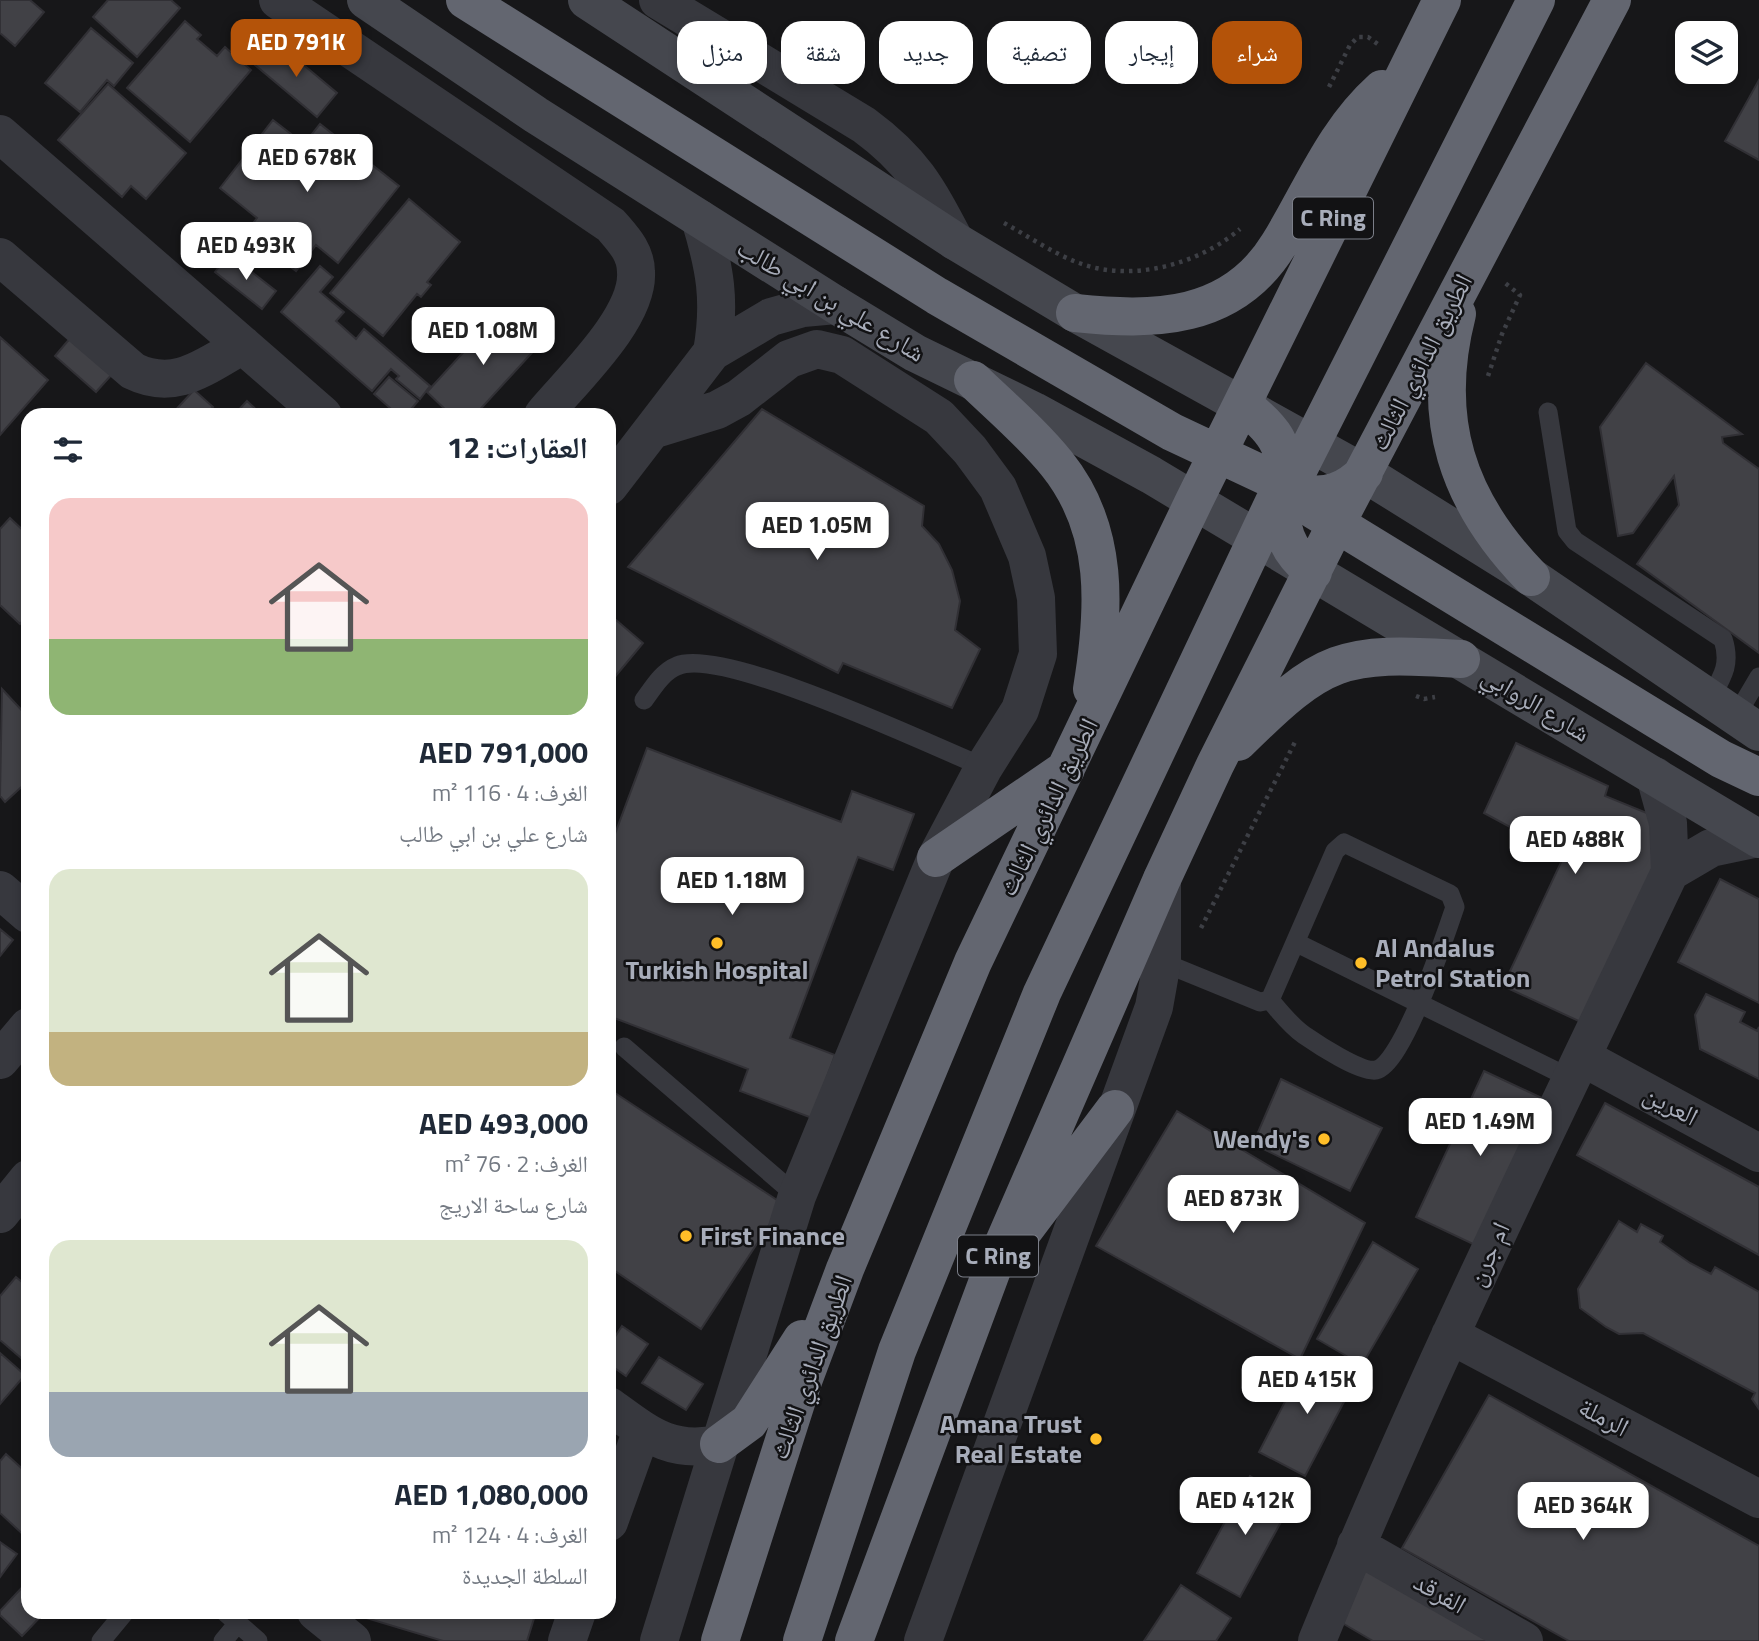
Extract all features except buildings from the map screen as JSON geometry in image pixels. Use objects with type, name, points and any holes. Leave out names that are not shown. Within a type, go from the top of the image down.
[{"type":"highway","points":[[465,0],[937,296],[1172,432],[1284,490],[1710,752],[1759,777]]},
{"type":"highway","name":"الطريق الدائري الثالث","points":[[720,1641],[803,1381],[845,1269],[973,962],[1194,502],[1442,0]]},
{"type":"highway","points":[[802,1641],[897,1351],[1042,993],[1258,540],[1536,0]]},
{"type":"highway","name":"الطريق الدائري الثالث","points":[[854,1641],[992,1270],[1214,765],[1472,262],[1612,0]]},
{"type":"highway","points":[[1075,313],[1125,318],[1167,317],[1207,304],[1246,280],[1278,246],[1328,153],[1378,93],[1408,67]]},
{"type":"highway","points":[[1472,262],[1451,344],[1448,420],[1465,486],[1474,506],[1494,538],[1531,577]]},
{"type":"highway","points":[[973,380],[1055,462],[1083,504],[1093,531],[1100,568],[1100,638],[1085,731]]},
{"type":"highway","points":[[1242,404],[1274,431],[1283,455],[1284,535],[1295,555],[1313,572]]},
{"type":"highway","points":[[1194,502],[1233,483],[1252,482],[1284,490],[1327,495],[1346,488],[1364,473]]},
{"type":"highway","points":[[1214,765],[1294,688],[1326,668],[1376,656],[1461,659]]},
{"type":"highway","points":[[936,858],[1067,768]]},
{"type":"highway","points":[[992,1270],[1075,1165],[1115,1109]]},
{"type":"highway","points":[[719,1444],[749,1422],[845,1269]]},
{"type":"main road","name":"شارع علي بن ابي طالب","points":[[366,0],[536,115],[835,305],[915,353],[1098,445],[1313,572]]},
{"type":"main road","points":[[587,0],[955,241],[1075,313],[1364,473],[1531,577],[1743,716]]},
{"type":"main road","name":"شارع الروابي","points":[[1313,572],[1759,839]]},
{"type":"street","points":[[278,0],[611,225],[630,248],[636,271],[633,296],[620,322],[549,408]]},
{"type":"street","points":[[658,0],[864,125],[895,147],[922,179],[955,241]]},
{"type":"street","points":[[0,134],[315,408]]},
{"type":"street","points":[[700,219],[717,285],[718,319],[712,352]]},
{"type":"street","points":[[0,257],[133,370],[149,379],[168,381],[186,376],[243,345]]},
{"type":"street","points":[[616,477],[712,352],[771,317],[803,308],[835,305]]},
{"type":"street","points":[[655,429],[718,410],[739,398],[789,359],[817,349],[842,355],[939,417],[971,450],[998,488],[1027,556],[1036,598],[1038,654],[1020,710],[984,767],[936,858],[797,1196],[659,1641]]},
{"type":"street","name":"ام جرن","points":[[1317,1641],[1356,1545],[1450,1335],[1670,872],[1668,823],[1655,776]]},
{"type":"street","points":[[1670,872],[1711,848],[1759,839]]},
{"type":"street","name":"الطريق الدائري الثالث","points":[[923,1641],[1115,1109],[1171,965],[1162,879]]},
{"type":"street","points":[[0,890],[21,908]]},
{"type":"street","points":[[0,1060],[21,1035]]},
{"type":"street","name":"العرين","points":[[1577,1068],[1759,1153]]},
{"type":"street","points":[[0,1214],[21,1188]]},
{"type":"street","name":"الرملة","points":[[1450,1335],[1759,1499]]},
{"type":"street","points":[[616,1411],[668,1445],[699,1448],[719,1444]]},
{"type":"street","points":[[616,1502],[642,1430]]},
{"type":"street","name":"الفرقد","points":[[1356,1545],[1524,1641]]},
{"type":"street","points":[[325,1619],[352,1641]]},
{"type":"street","points":[[566,1641],[574,1619]]},
{"type":"lane","points":[[1548,412],[1567,531],[1575,541],[1723,639],[1728,658],[1726,671],[1743,716]]},
{"type":"lane","points":[[644,700],[664,673],[678,665],[702,662],[770,679],[984,767]]},
{"type":"lane","points":[[1743,716],[1759,677]]},
{"type":"lane","points":[[1340,844],[1349,844],[1450,894],[1455,908],[1419,1004],[1390,1063],[1376,1070],[1363,1069],[1304,1035],[1269,1000],[1340,844]]},
{"type":"lane","points":[[1297,943],[1419,1004],[1577,1068]]},
{"type":"lane","points":[[1171,965],[1260,1002],[1269,1000]]},
{"type":"lane","points":[[624,1047],[797,1196]]},
{"type":"lane","points":[[101,1641],[119,1619]]},
{"type":"lane","points":[[223,1641],[230,1619]]},
{"type":"lane","points":[[233,1619],[258,1641]]},
{"type":"path","points":[[1326,94],[1350,45],[1359,37],[1368,37],[1408,67]]},
{"type":"path","points":[[995,218],[1080,264],[1116,270],[1152,269],[1188,260],[1226,242],[1242,228]]},
{"type":"path","points":[[1472,262],[1520,295],[1502,334],[1488,381]]},
{"type":"path","points":[[1413,695],[1424,699],[1434,698],[1461,659]]},
{"type":"path","points":[[1171,965],[1297,740]]},
{"type":"place","name":"Turkish Hospital","points":[[717,943]]},
{"type":"place","name":"Al Andalus Petrol Station","points":[[1361,963]]},
{"type":"place","name":"Wendy's","points":[[1324,1139]]},
{"type":"place","name":"First Finance","points":[[686,1236]]},
{"type":"place","name":"Amana Trust Real Estate","points":[[1096,1439]]}]
